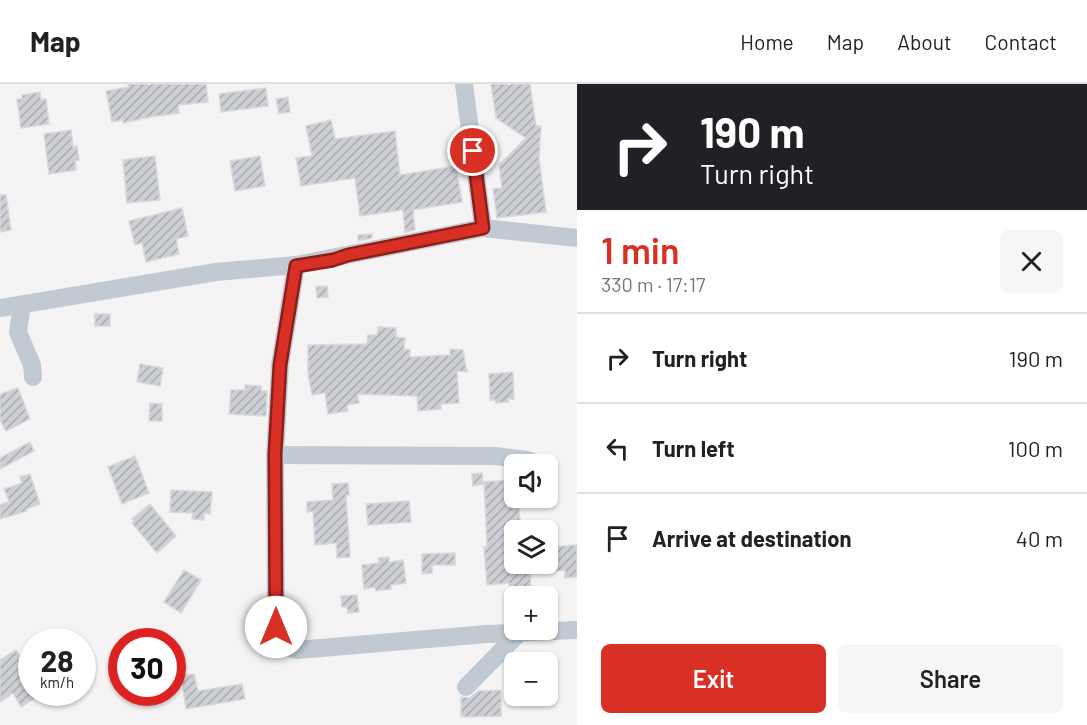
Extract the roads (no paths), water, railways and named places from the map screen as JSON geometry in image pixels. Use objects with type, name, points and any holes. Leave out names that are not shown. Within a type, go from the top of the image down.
[{"type":"street","points":[[465,84],[483,228]]},
{"type":"street","points":[[0,308],[216,272],[296,266],[333,260],[483,228],[577,238]]},
{"type":"street","points":[[296,266],[280,365],[275,454],[276,627],[279,645],[297,650],[504,634]]},
{"type":"street","points":[[22,305],[18,332],[32,365],[33,377]]},
{"type":"street","points":[[275,454],[504,457]]},
{"type":"street","points":[[558,631],[577,630]]},
{"type":"street","points":[[466,687],[512,640]]}]
